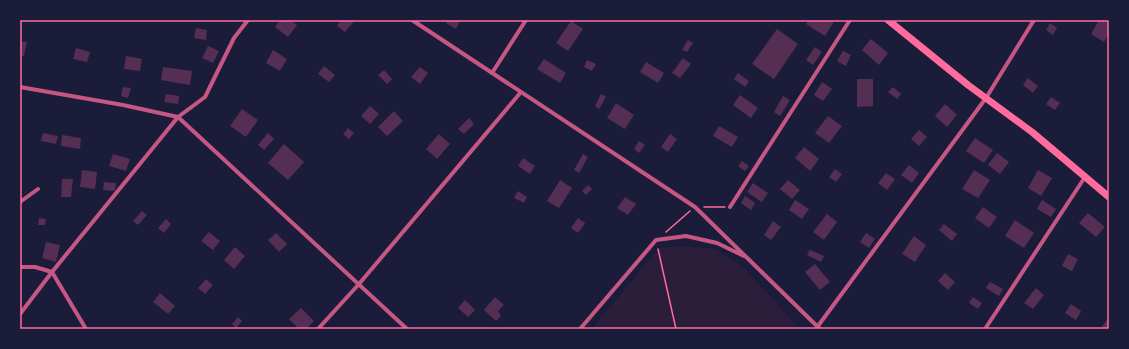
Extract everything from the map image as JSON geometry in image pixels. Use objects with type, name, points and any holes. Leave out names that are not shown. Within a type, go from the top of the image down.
[{"type":"main road","points":[[888,20],[962,81],[1032,132],[1109,197]]},
{"type":"street","points":[[20,314],[178,116],[205,96],[234,38],[248,20]]},
{"type":"street","points":[[412,20],[695,207],[819,328],[986,98],[1034,20]]},
{"type":"street","points":[[492,73],[526,20]]},
{"type":"street","points":[[730,207],[850,20]]},
{"type":"street","points":[[20,87],[178,116],[407,329]]},
{"type":"street","points":[[318,329],[521,92]]},
{"type":"street","points":[[986,329],[1086,177]]},
{"type":"street","points":[[20,202],[38,189]]},
{"type":"street","points":[[580,329],[656,240],[686,236],[717,242],[749,259]]},
{"type":"street","points":[[20,267],[35,267],[52,272],[86,329]]},
{"type":"path","points":[[676,329],[656,240],[695,207],[730,207]]},
{"type":"shaded area","points":[[684,246],[714,249],[742,266],[800,329],[592,329],[659,248]]},
{"type":"building","points":[[280,20],[291,20],[297,25],[288,37],[275,27]]},
{"type":"building","points":[[341,20],[355,20],[345,32],[337,26]]},
{"type":"building","points":[[448,20],[461,20],[456,29],[446,23]]},
{"type":"building","points":[[809,20],[835,20],[825,36],[806,24]]},
{"type":"building","points":[[1099,20],[1109,20],[1109,34],[1104,42],[1091,34]]},
{"type":"building","points":[[571,21],[583,29],[568,51],[556,43]]},
{"type":"building","points":[[1050,23],[1057,28],[1053,35],[1046,30]]},
{"type":"building","points":[[196,28],[207,30],[206,40],[194,38]]},
{"type":"building","points":[[777,29],[798,44],[774,79],[752,64]]},
{"type":"building","points":[[871,39],[888,53],[879,65],[862,50]]},
{"type":"building","points":[[688,40],[693,43],[687,52],[682,50]]},
{"type":"building","points":[[20,41],[27,42],[24,56],[20,55]]},
{"type":"building","points":[[208,46],[219,51],[213,63],[202,58]]},
{"type":"building","points":[[815,47],[822,52],[813,65],[806,60]]},
{"type":"building","points":[[76,48],[90,52],[87,62],[73,59]]},
{"type":"building","points":[[273,50],[287,59],[280,71],[266,63]]},
{"type":"building","points":[[843,51],[851,55],[846,66],[837,61]]},
{"type":"building","points":[[126,56],[142,59],[140,71],[124,69]]},
{"type":"building","points":[[683,58],[691,64],[680,78],[672,73]]},
{"type":"building","points":[[544,59],[566,73],[560,83],[537,69]]},
{"type":"building","points":[[587,60],[596,64],[592,71],[584,67]]},
{"type":"building","points":[[646,62],[664,73],[658,83],[640,72]]},
{"type":"building","points":[[324,66],[335,75],[329,82],[318,74]]},
{"type":"building","points":[[163,67],[192,71],[190,85],[161,80]]},
{"type":"building","points":[[420,67],[428,73],[420,84],[411,77]]},
{"type":"building","points":[[384,70],[392,79],[387,84],[378,75]]},
{"type":"building","points":[[738,73],[749,81],[745,87],[734,79]]},
{"type":"building","points":[[1028,78],[1038,86],[1033,93],[1023,85]]},
{"type":"building","points":[[857,79],[873,79],[873,106],[857,107]]},
{"type":"building","points":[[822,82],[832,89],[823,101],[814,95]]},
{"type":"building","points":[[123,87],[131,88],[128,98],[121,96]]},
{"type":"building","points":[[893,87],[901,94],[897,99],[888,92]]},
{"type":"building","points":[[166,94],[179,96],[178,104],[164,102]]},
{"type":"building","points":[[601,94],[606,97],[599,109],[595,106]]},
{"type":"building","points":[[740,95],[758,108],[751,118],[733,105]]},
{"type":"building","points":[[783,96],[790,100],[780,116],[774,112]]},
{"type":"building","points":[[1051,97],[1060,103],[1055,110],[1046,104]]},
{"type":"building","points":[[616,103],[634,115],[625,129],[607,118]]},
{"type":"building","points":[[945,104],[957,115],[947,127],[935,116]]},
{"type":"building","points":[[370,106],[379,114],[370,124],[361,116]]},
{"type":"building","points":[[242,109],[258,120],[246,137],[230,126]]},
{"type":"building","points":[[394,111],[403,121],[387,136],[378,127]]},
{"type":"building","points":[[828,116],[842,126],[829,143],[815,133]]},
{"type":"building","points":[[469,118],[474,124],[464,134],[458,129]]},
{"type":"building","points":[[719,126],[738,137],[732,147],[713,136]]},
{"type":"building","points":[[348,128],[354,133],[349,139],[343,134]]},
{"type":"building","points":[[919,130],[927,137],[919,146],[911,139]]},
{"type":"building","points":[[43,133],[58,136],[56,144],[41,141]]},
{"type":"building","points":[[268,133],[274,139],[264,150],[258,145]]},
{"type":"building","points":[[439,134],[450,144],[437,159],[426,149]]},
{"type":"building","points":[[670,134],[677,139],[668,152],[661,147]]},
{"type":"building","points":[[62,135],[81,138],[80,149],[61,146]]},
{"type":"building","points":[[975,138],[993,150],[984,163],[966,151]]},
{"type":"building","points":[[639,141],[645,145],[639,153],[634,149]]},
{"type":"building","points":[[284,144],[304,162],[288,180],[268,163]]},
{"type":"building","points":[[804,147],[819,159],[810,171],[795,158]]},
{"type":"building","points":[[997,153],[1009,162],[1000,174],[988,165]]},
{"type":"building","points":[[113,154],[130,159],[126,171],[109,166]]},
{"type":"building","points":[[583,154],[588,157],[579,173],[574,170]]},
{"type":"building","points":[[523,158],[535,166],[530,174],[518,166]]},
{"type":"building","points":[[742,161],[749,166],[745,171],[738,166]]},
{"type":"building","points":[[909,165],[919,173],[912,183],[901,175]]},
{"type":"building","points":[[835,169],[842,174],[836,182],[829,177]]},
{"type":"building","points":[[82,170],[97,172],[95,189],[80,187]]},
{"type":"building","points":[[974,170],[990,180],[978,198],[962,189]]},
{"type":"building","points":[[1038,170],[1052,178],[1041,196],[1028,188]]},
{"type":"building","points":[[886,173],[895,179],[887,190],[878,183]]},
{"type":"building","points":[[62,179],[73,179],[71,197],[61,197]]},
{"type":"building","points":[[560,180],[572,188],[559,208],[547,201]]},
{"type":"building","points":[[788,180],[800,190],[792,199],[780,189]]},
{"type":"building","points":[[104,182],[116,183],[115,191],[103,190]]},
{"type":"building","points":[[753,183],[768,193],[762,202],[747,192]]},
{"type":"building","points":[[588,185],[592,189],[586,195],[582,191]]},
{"type":"building","points":[[518,191],[527,197],[524,203],[514,198]]},
{"type":"building","points":[[745,196],[755,203],[751,210],[741,203]]},
{"type":"building","points":[[625,197],[636,204],[628,215],[617,208]]},
{"type":"building","points":[[795,200],[809,209],[802,219],[789,210]]},
{"type":"building","points":[[1042,200],[1056,209],[1051,217],[1037,209]]},
{"type":"building","points":[[983,207],[997,217],[989,228],[975,218]]},
{"type":"building","points":[[142,211],[147,215],[138,225],[133,221]]},
{"type":"building","points":[[1088,213],[1105,227],[1096,237],[1079,223]]},
{"type":"building","points":[[827,214],[837,222],[824,240],[813,232]]},
{"type":"building","points":[[39,218],[46,219],[45,225],[38,225]]},
{"type":"building","points":[[578,218],[585,223],[578,233],[571,228]]},
{"type":"building","points":[[166,219],[171,224],[164,233],[158,228]]},
{"type":"building","points":[[1015,220],[1034,233],[1024,248],[1005,236]]},
{"type":"building","points":[[773,221],[781,227],[771,240],[764,235]]},
{"type":"building","points":[[944,224],[957,234],[952,241],[939,230]]},
{"type":"building","points":[[209,232],[220,241],[213,250],[201,241]]},
{"type":"building","points":[[276,233],[287,244],[279,252],[268,240]]},
{"type":"building","points":[[866,233],[875,239],[869,248],[860,242]]},
{"type":"building","points":[[914,236],[926,245],[915,262],[902,254]]},
{"type":"building","points":[[46,242],[60,245],[56,262],[42,258]]},
{"type":"building","points":[[235,247],[245,256],[234,269],[224,260]]},
{"type":"building","points":[[810,250],[824,256],[821,262],[807,255]]},
{"type":"building","points":[[1068,254],[1078,259],[1072,271],[1062,266]]},
{"type":"building","points":[[815,264],[830,282],[820,290],[805,272]]},
{"type":"building","points":[[945,273],[955,282],[948,290],[938,281]]},
{"type":"building","points":[[206,279],[213,285],[205,294],[198,288]]},
{"type":"building","points":[[990,282],[1003,289],[999,296],[986,288]]},
{"type":"building","points":[[1036,288],[1044,295],[1033,309],[1024,303]]},
{"type":"building","points":[[160,293],[175,306],[168,314],[153,302]]},
{"type":"building","points":[[495,297],[504,305],[498,311],[501,316],[496,321],[484,310]]},
{"type":"building","points":[[973,297],[982,303],[978,309],[969,303]]},
{"type":"building","points":[[465,300],[475,310],[468,317],[458,308]]},
{"type":"building","points":[[1071,304],[1081,311],[1076,320],[1065,313]]},
{"type":"building","points":[[301,308],[314,321],[306,329],[299,329],[289,319]]},
{"type":"building","points":[[238,317],[242,321],[236,328],[232,324]]},
{"type":"building","points":[[1109,317],[1109,329],[1100,329]]}]
